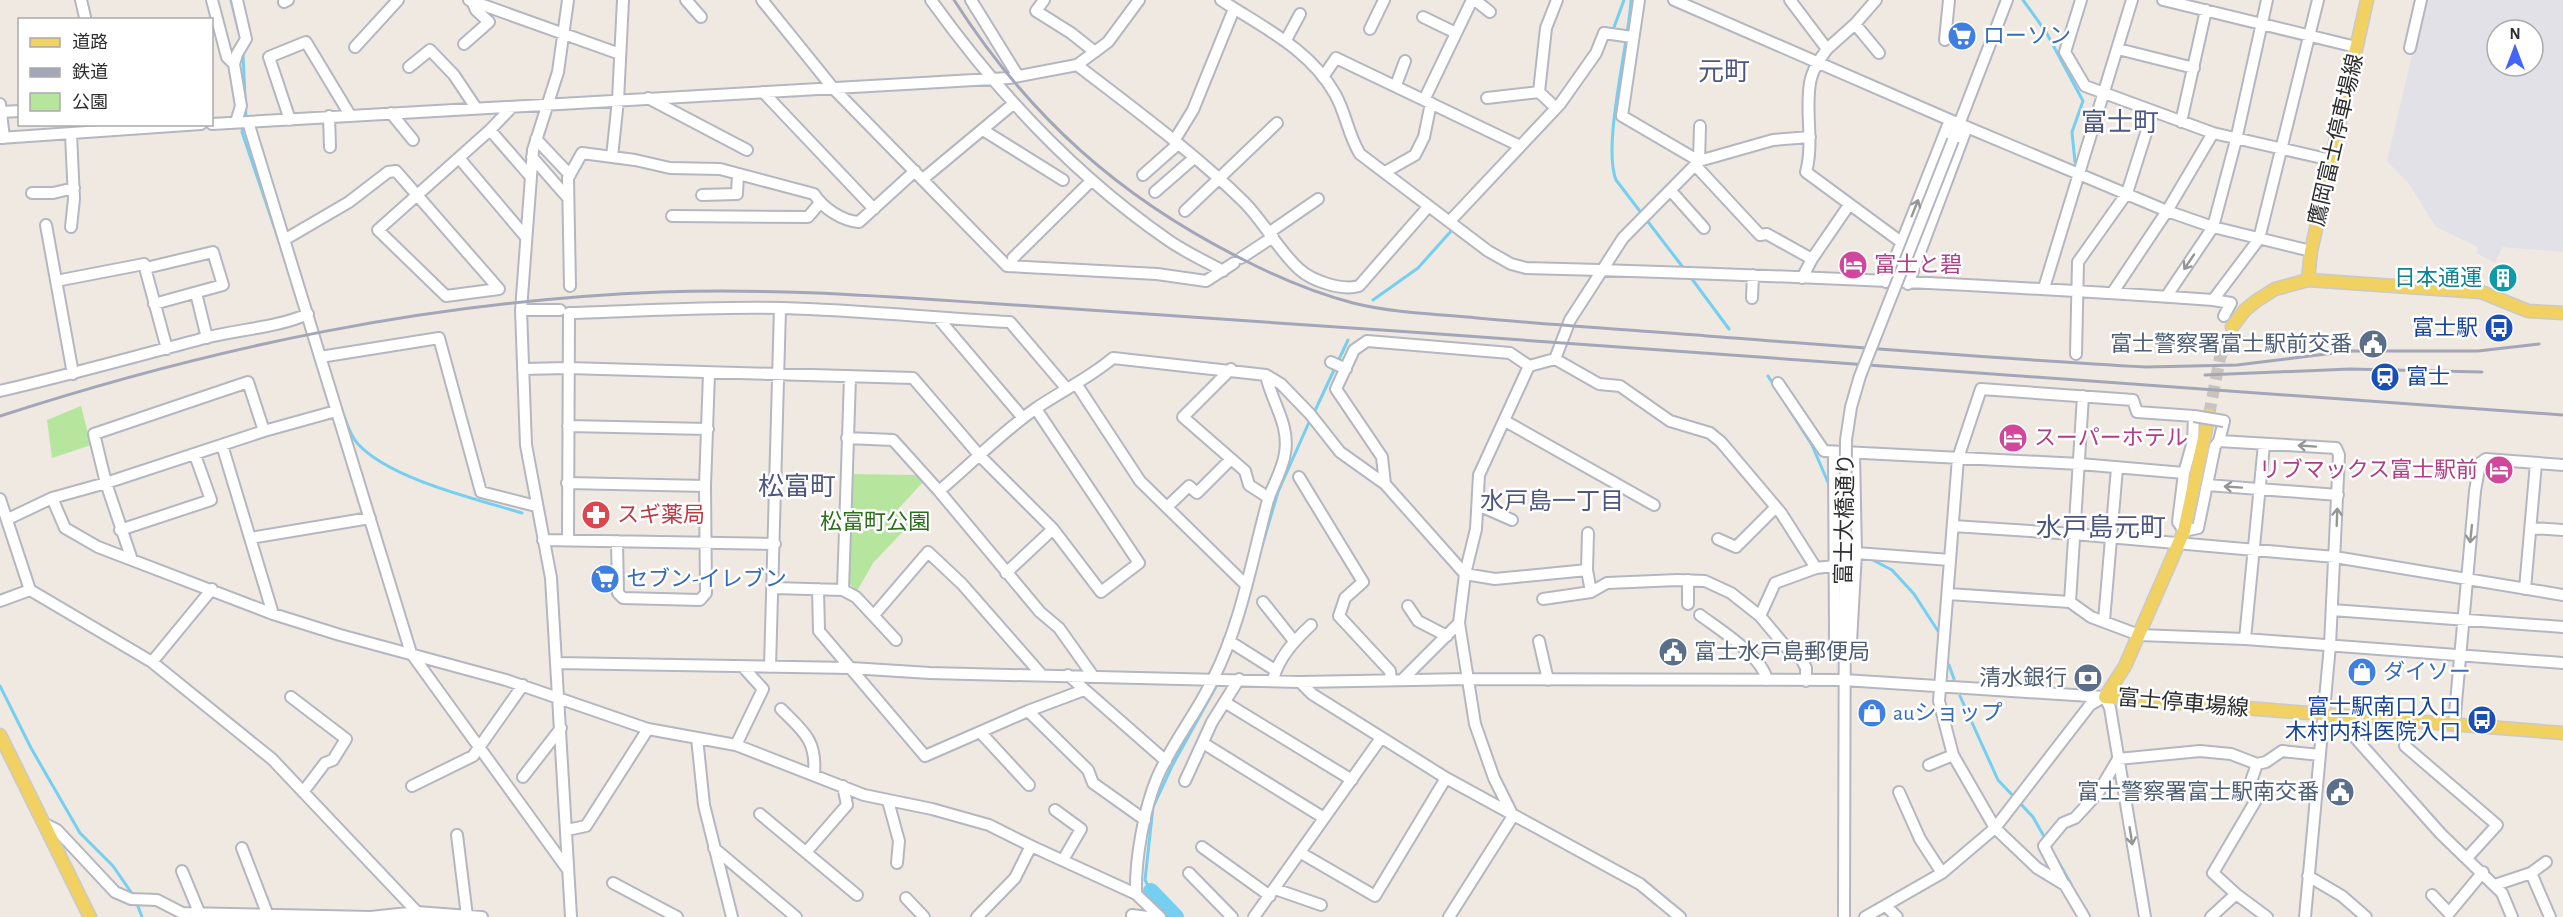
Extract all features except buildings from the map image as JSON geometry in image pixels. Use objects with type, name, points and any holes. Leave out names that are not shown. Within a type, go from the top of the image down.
[{"type":"main road","name":"鷹岡富士停車場線","points":[[2308,280],[2311,251],[2367,0]]},
{"type":"main road","points":[[2232,327],[2245,310],[2275,289],[2308,280],[2481,292],[2524,310],[2563,313]]},
{"type":"main road","name":"富士停車場線","points":[[2209,415],[2184,531],[2125,666],[2105,697],[2220,708],[2563,733]]},
{"type":"main road","points":[[0,735],[90,917]]},
{"type":"street","points":[[81,0],[85,17]]},
{"type":"street","points":[[212,0],[227,57],[234,64]]},
{"type":"street","points":[[236,122],[241,106],[234,64],[246,39],[237,0]]},
{"type":"street","points":[[355,47],[398,0]]},
{"type":"street","points":[[568,0],[558,72],[546,105],[532,157],[521,310],[526,445],[551,578],[571,917]]},
{"type":"street","points":[[612,157],[618,100],[623,0]]},
{"type":"street","points":[[686,0],[701,17]]},
{"type":"street","points":[[762,0],[833,88],[1007,266],[1157,274],[1206,281],[1238,261],[1318,199]]},
{"type":"street","points":[[931,0],[1013,104],[1091,181],[1170,241],[1223,271]]},
{"type":"street","points":[[971,0],[1018,76]]},
{"type":"street","points":[[1044,0],[1036,11],[1071,33],[1095,52]]},
{"type":"street","points":[[213,124],[1018,76],[1077,65],[1108,42],[1138,0]]},
{"type":"street","points":[[1221,0],[1286,40],[1323,77],[1335,94],[1360,154],[1488,251],[1511,264],[1526,268],[1753,275],[2113,292],[2231,303],[2224,316]]},
{"type":"street","points":[[1370,29],[1384,0]]},
{"type":"street","points":[[1385,172],[1415,155],[1424,137],[1428,100],[1456,33],[1473,0],[1490,12]]},
{"type":"street","points":[[1539,92],[1546,28],[1557,0]]},
{"type":"street","points":[[1639,0],[1622,116],[1697,163],[1760,235],[1767,234],[1812,259]]},
{"type":"street","points":[[1674,0],[1959,124],[2167,211],[2213,227],[2311,251]]},
{"type":"street","points":[[1790,0],[1827,49]]},
{"type":"street","points":[[1876,0],[1855,24],[1827,49],[1818,62],[1810,82],[1810,155],[1806,172],[1901,242]]},
{"type":"street","points":[[1945,40],[1949,0]]},
{"type":"street","points":[[1908,284],[1959,124],[2007,0]]},
{"type":"street","points":[[2081,0],[2064,52],[2085,86],[2236,140],[2331,160]]},
{"type":"street","points":[[2043,288],[2132,0]]},
{"type":"street","points":[[2163,0],[2356,46]]},
{"type":"street","points":[[2166,297],[2213,227],[2236,140],[2267,0]]},
{"type":"street","points":[[2213,300],[2259,239],[2318,0]]},
{"type":"street","points":[[2410,48],[2421,0]]},
{"type":"street","points":[[470,1],[486,3],[620,54]]},
{"type":"street","points":[[464,44],[489,22],[470,1]]},
{"type":"street","points":[[1143,175],[1176,142],[1193,110],[1234,9]]},
{"type":"street","points":[[2181,122],[2206,10]]},
{"type":"street","points":[[1286,40],[1300,14]]},
{"type":"street","points":[[1422,17],[1456,33]]},
{"type":"street","points":[[1855,24],[1879,52]]},
{"type":"street","points":[[1453,224],[1556,108],[1596,53],[1604,33],[1632,37]]},
{"type":"street","points":[[290,120],[269,57],[306,42],[350,115]]},
{"type":"street","points":[[2118,49],[2194,68]]},
{"type":"street","points":[[409,67],[430,50],[454,75],[476,108]]},
{"type":"street","points":[[1323,77],[1336,58],[1428,100],[1520,146]]},
{"type":"street","points":[[1396,85],[1405,61]]},
{"type":"street","points":[[1077,65],[1176,142],[1242,200],[1300,270],[1327,283],[1359,286],[1428,207]]},
{"type":"street","points":[[763,92],[874,209]]},
{"type":"street","points":[[1487,98],[1539,92],[1556,108]]},
{"type":"street","points":[[648,98],[747,150]]},
{"type":"street","points":[[0,104],[2,138],[175,126]]},
{"type":"street","points":[[570,286],[568,198],[570,175],[582,153],[670,168],[720,169],[814,194],[820,203],[850,221],[859,222],[919,175],[983,130],[1013,104]]},
{"type":"street","points":[[284,240],[349,202],[388,172],[396,171],[416,194],[492,280],[499,289],[446,296],[378,230],[416,194],[490,130],[512,107]]},
{"type":"street","points":[[1,112],[18,111]]},
{"type":"street","points":[[2076,354],[2078,262],[2127,193],[2153,111]]},
{"type":"street","points":[[391,113],[413,140]]},
{"type":"street","points":[[329,116],[330,147]]},
{"type":"street","points":[[248,122],[411,653],[568,870]]},
{"type":"street","points":[[1185,211],[1277,123]]},
{"type":"street","points":[[1886,282],[1901,242],[1959,124]]},
{"type":"street","name":"富士大橋通り","points":[[1844,917],[1846,440],[1851,406],[1860,376],[1959,124]]},
{"type":"street","points":[[1697,163],[1700,126]]},
{"type":"street","points":[[490,130],[530,176]]},
{"type":"street","points":[[983,130],[1063,180]]},
{"type":"street","points":[[2113,292],[2167,211],[2213,133]]},
{"type":"street","points":[[71,134],[74,188],[71,227]]},
{"type":"street","points":[[1555,359],[1570,320],[1623,238],[1697,163],[1773,140],[1810,137]]},
{"type":"street","points":[[536,139],[570,175]]},
{"type":"street","points":[[532,157],[568,198]]},
{"type":"street","points":[[459,158],[525,236]]},
{"type":"street","points":[[1155,192],[1194,158]]},
{"type":"street","points":[[702,195],[737,194],[738,174]]},
{"type":"street","points":[[1013,258],[1091,181]]},
{"type":"street","points":[[32,193],[53,193],[74,188]]},
{"type":"street","points":[[1671,191],[1704,228]]},
{"type":"street","points":[[672,216],[808,217],[820,203]]},
{"type":"street","points":[[1802,278],[1812,259],[1849,205]]},
{"type":"street","points":[[46,225],[73,374]]},
{"type":"street","points":[[146,268],[213,252],[223,285],[154,304]]},
{"type":"street","points":[[56,281],[144,264],[167,349]]},
{"type":"street","points":[[1752,298],[1753,275]]},
{"type":"street","points":[[196,293],[207,338]]},
{"type":"street","points":[[770,667],[780,374],[780,308]]},
{"type":"street","points":[[568,539],[569,313],[780,308],[880,312],[1010,322],[1072,387],[1140,481],[1245,584]]},
{"type":"street","points":[[521,310],[560,310]]},
{"type":"street","points":[[0,391],[207,338],[294,320],[308,314]]},
{"type":"street","points":[[938,318],[1023,418]]},
{"type":"street","points":[[320,357],[439,338],[481,492],[536,506]]},
{"type":"street","points":[[1385,484],[1382,457],[1336,389],[1338,365],[1354,350],[1367,341],[1510,353],[1529,366],[1555,359],[1599,384],[1620,386],[1670,421],[1710,433],[1776,507],[1816,568]]},
{"type":"street","points":[[939,491],[1023,418],[1113,358],[1231,369],[1266,375],[1281,384],[1310,414],[1340,452],[1385,484],[1465,574],[1495,579],[1587,570]]},
{"type":"street","points":[[1513,816],[1494,778],[1475,724],[1460,623],[1465,574],[1476,529],[1479,475],[1529,366]]},
{"type":"street","points":[[524,369],[568,368],[913,378],[980,456],[1053,529],[1101,592],[1139,562],[1035,409]]},
{"type":"street","points":[[1231,369],[1183,417],[1245,471],[1249,484],[1269,498]]},
{"type":"street","points":[[617,541],[618,593],[622,598],[700,600],[706,593],[705,486],[709,373]]},
{"type":"street","points":[[1136,894],[1136,878],[1152,791],[1166,761],[1219,679],[1234,643],[1245,584],[1269,498],[1286,453],[1283,417],[1268,385],[1266,375]]},
{"type":"street","points":[[843,590],[850,377]]},
{"type":"street","points":[[132,560],[120,530],[94,434],[248,382],[264,431]]},
{"type":"street","points":[[1778,383],[1824,451],[2184,473]]},
{"type":"street","points":[[2065,885],[2037,868],[1995,828],[1953,755],[1939,701],[1958,458],[1981,389],[2133,400],[2137,412],[2194,417],[2224,421],[2219,441],[2215,446],[2198,528],[2184,531],[2178,522],[2184,473],[2193,441],[2194,417]]},
{"type":"street","points":[[2070,602],[2084,396]]},
{"type":"street","points":[[8,519],[52,498],[106,483],[264,431],[336,411]]},
{"type":"street","points":[[1505,421],[1654,505]]},
{"type":"street","points":[[568,426],[708,429]]},
{"type":"street","points":[[847,438],[893,440],[939,491],[1040,612],[1059,628],[1093,676]]},
{"type":"street","points":[[2219,441],[2336,448],[2339,455],[2330,645],[2330,715],[2320,755],[2305,917]]},
{"type":"street","points":[[2245,639],[2264,444]]},
{"type":"street","points":[[222,445],[273,614]]},
{"type":"street","points":[[1834,453],[1835,638],[1844,657]]},
{"type":"street","points":[[1844,657],[1851,642],[1856,553],[1854,453]]},
{"type":"street","points":[[120,530],[211,500],[195,454]]},
{"type":"street","points":[[2454,725],[2466,578],[2480,463],[2486,459],[2563,465]]},
{"type":"street","points":[[1167,507],[1189,486],[1197,493],[1230,460]]},
{"type":"street","points":[[2525,589],[2536,463]]},
{"type":"street","points":[[2104,621],[2113,537],[2117,468]]},
{"type":"street","points":[[1299,477],[1363,582],[1345,598],[1339,616],[1390,671],[1391,680]]},
{"type":"street","points":[[567,483],[705,486]]},
{"type":"street","points":[[2207,485],[2337,495]]},
{"type":"street","points":[[52,498],[65,528],[98,547],[273,614],[340,635],[523,685],[648,729],[736,745],[864,795],[932,809],[989,825],[1136,894],[1153,916]]},
{"type":"street","points":[[0,499],[30,590],[152,662],[272,759],[417,912]]},
{"type":"street","points":[[1478,505],[1512,520]]},
{"type":"street","points":[[1718,539],[1736,547],[1776,507]]},
{"type":"street","points":[[250,538],[369,518]]},
{"type":"street","points":[[1953,526],[2113,537],[2335,557],[2563,595]]},
{"type":"street","points":[[2531,528],[2563,530]]},
{"type":"street","points":[[1006,573],[1053,529]]},
{"type":"street","points":[[1588,533],[1587,570],[1591,592]]},
{"type":"street","points":[[543,540],[775,544]]},
{"type":"street","points":[[874,615],[928,552],[962,584],[1041,674]]},
{"type":"street","points":[[1856,553],[1950,560]]},
{"type":"street","points":[[1760,616],[1774,583],[1816,568],[1834,566]]},
{"type":"street","points":[[1688,580],[1688,604]]},
{"type":"street","points":[[1543,599],[1591,592],[1607,583],[1705,581],[1731,593],[1760,616],[1786,647],[1802,660],[1806,668],[1806,681]]},
{"type":"street","points":[[774,588],[843,590],[856,597],[896,640]]},
{"type":"street","points":[[152,662],[212,589]]},
{"type":"street","points":[[818,589],[819,631],[925,756],[1028,711],[1084,690]]},
{"type":"street","points":[[0,600],[30,590]]},
{"type":"street","points":[[1948,594],[2070,602],[2091,616],[2139,634],[2245,639],[2563,663]]},
{"type":"street","points":[[1263,602],[1294,641]]},
{"type":"street","points":[[1408,606],[1418,621],[1447,636]]},
{"type":"street","points":[[2332,610],[2563,627]]},
{"type":"street","points":[[1700,615],[1736,642],[1765,670],[1767,680]]},
{"type":"street","points":[[1403,679],[1460,623]]},
{"type":"street","points":[[1274,675],[1294,641],[1311,625]]},
{"type":"street","points":[[1539,641],[1548,680]]},
{"type":"street","points":[[1234,643],[1274,675]]},
{"type":"street","points":[[557,663],[851,668],[1219,679],[1274,675],[1300,682],[1403,679],[1844,680],[2105,697]]},
{"type":"street","points":[[736,745],[763,689],[743,667]]},
{"type":"street","points":[[1068,675],[1166,761]]},
{"type":"street","points":[[1185,781],[1212,722],[1239,679]]},
{"type":"street","points":[[1300,682],[1312,694],[1446,778],[1640,884],[1680,917]]},
{"type":"street","points":[[412,786],[473,756],[523,685]]},
{"type":"street","points":[[291,697],[346,739],[333,760],[325,763],[303,792]]},
{"type":"street","points":[[2105,697],[2110,708],[2145,917]]},
{"type":"street","points":[[1865,917],[1942,873],[1995,828],[2090,705],[2105,697]]},
{"type":"street","points":[[1226,703],[1352,780]]},
{"type":"street","points":[[781,709],[808,736],[815,762],[814,774]]},
{"type":"street","points":[[1028,711],[1088,770],[1093,783],[1146,820]]},
{"type":"street","points":[[2330,715],[2441,834],[2495,885],[2502,893],[2512,917]]},
{"type":"street","points":[[2408,721],[2405,746],[2497,825],[2467,858]]},
{"type":"street","points":[[523,777],[561,728]]},
{"type":"street","points":[[567,830],[586,826],[648,729]]},
{"type":"street","points":[[981,733],[1029,785]]},
{"type":"street","points":[[697,738],[704,805],[732,917]]},
{"type":"street","points":[[1254,917],[1381,738]]},
{"type":"street","points":[[1203,743],[1324,818]]},
{"type":"street","points":[[2118,759],[2200,751],[2231,754],[2257,764],[2266,762],[2282,751],[2320,755]]},
{"type":"street","points":[[1929,765],[1953,755]]},
{"type":"street","points":[[2084,917],[2043,846],[2064,823],[2075,818],[2098,793],[2118,759]]},
{"type":"street","points":[[2257,764],[2248,787],[2259,795],[2213,873],[2267,917]]},
{"type":"street","points":[[1301,853],[1375,896],[1446,778]]},
{"type":"street","points":[[807,851],[847,805],[843,786]]},
{"type":"street","points":[[1899,792],[1920,839],[1942,873]]},
{"type":"street","points":[[888,801],[899,841],[897,863]]},
{"type":"street","points":[[1055,810],[1081,829],[1063,860]]},
{"type":"street","points":[[760,814],[857,895]]},
{"type":"street","points":[[1449,917],[1513,816]]},
{"type":"street","points":[[45,824],[57,830],[115,892],[131,899],[157,900],[190,915],[267,913],[371,917],[417,912],[482,917]]},
{"type":"street","points":[[457,835],[466,916]]},
{"type":"street","points":[[977,917],[1015,878],[1031,846]]},
{"type":"street","points":[[1202,847],[1272,892],[1322,905]]},
{"type":"street","points":[[242,848],[267,913]]},
{"type":"street","points":[[714,848],[795,917]]},
{"type":"street","points":[[2495,885],[2531,873],[2546,862]]},
{"type":"street","points":[[182,871],[190,915]]},
{"type":"street","points":[[2432,895],[2449,913],[2483,872]]},
{"type":"street","points":[[1189,873],[1232,917]]},
{"type":"street","points":[[2531,873],[2550,917]]},
{"type":"street","points":[[2308,876],[2342,896],[2366,917]]},
{"type":"street","points":[[613,884],[677,917]]},
{"type":"street","points":[[2211,917],[2236,894]]},
{"type":"street","points":[[906,898],[924,917]]},
{"type":"street","points":[[1886,906],[1897,917]]},
{"type":"street","points":[[1132,915],[1153,916]]},
{"type":"shaded area","points":[[2425,0],[2563,0],[2563,252],[2502,247],[2495,263],[2476,253],[2478,247],[2436,227],[2409,184],[2387,161]]},
{"type":"green space","points":[[81,406],[91,445],[52,458],[47,420]]},
{"type":"green space","name":"松富町公園","points":[[849,474],[917,475],[924,481],[898,509],[912,522],[873,563],[857,591],[848,582]]},
{"type":"waterway","points":[[231,0],[239,32]]},
{"type":"waterway","points":[[1613,30],[1624,0]]},
{"type":"waterway","points":[[1631,0],[1614,119],[1612,143],[1616,180],[1685,270]]},
{"type":"waterway","points":[[2023,0],[2046,32],[2083,101],[2072,132],[2075,162]]},
{"type":"waterway","points":[[243,54],[246,119]]},
{"type":"waterway","points":[[244,125],[242,132],[279,241]]},
{"type":"waterway","points":[[1373,300],[1418,268],[1452,230]]},
{"type":"waterway","points":[[1689,275],[1729,329]]},
{"type":"waterway","points":[[1313,415],[1348,340]]},
{"type":"waterway","points":[[1768,376],[1775,387]]},
{"type":"waterway","points":[[1785,403],[1812,445],[1830,487]]},
{"type":"waterway","points":[[342,411],[355,441],[372,456],[391,468],[458,494],[522,513]]},
{"type":"waterway","points":[[1262,546],[1278,492],[1310,420]]},
{"type":"waterway","points":[[1871,559],[1892,570],[1914,594],[1938,631]]},
{"type":"waterway","points":[[1949,665],[1954,679]]},
{"type":"waterway","points":[[1151,891],[1145,880],[1153,807],[1172,766],[1218,683]]},
{"type":"waterway","points":[[0,686],[31,748],[80,833],[113,866],[133,895]]},
{"type":"waterway","points":[[1960,696],[1998,780],[2033,817],[2046,840]]},
{"type":"waterway","points":[[2058,861],[2071,884]]},
{"type":"waterway","points":[[1151,891],[1176,917]]},
{"type":"waterway","points":[[136,901],[142,917]]},
{"type":"tunnel","points":[[2209,415],[2220,358],[2232,327]]},
{"type":"railway","points":[[954,0],[983,42],[1046,117],[1081,151],[1157,210],[1257,267],[1311,290],[1368,306],[1415,313],[1563,325],[1981,357],[2146,367],[2237,365],[2350,351],[2478,351],[2539,344]]},
{"type":"railway","points":[[0,416],[162,368],[326,331],[492,305],[576,297],[702,291],[823,293],[1095,310],[2563,415]]},
{"type":"railway","points":[[2205,375],[2350,369],[2482,372]]},
{"type":"place","name":"ローソン","points":[[1962,36]]},
{"type":"place","name":"富士と碧","points":[[1853,265]]},
{"type":"place","name":"日本通運","points":[[2503,278]]},
{"type":"place","name":"富士駅","points":[[2499,328]]},
{"type":"place","name":"富士警察署富士駅前交番","points":[[2373,344]]},
{"type":"place","name":"富士","points":[[2385,377]]},
{"type":"place","name":"スーパーホテル","points":[[2013,438]]},
{"type":"place","name":"リブマックス富士駅前","points":[[2499,470]]},
{"type":"place","name":"スギ薬局","points":[[596,515]]},
{"type":"place","name":"セブン-イレブン","points":[[605,579]]},
{"type":"place","name":"富士水戸島郵便局","points":[[1673,652]]},
{"type":"place","name":"ダイソー","points":[[2362,672]]},
{"type":"place","name":"清水銀行","points":[[2088,678]]},
{"type":"place","name":"auショップ","points":[[1872,713]]},
{"type":"place","name":"富士駅南口入口 木村内科医院入口","points":[[2482,720]]},
{"type":"place","name":"富士警察署富士駅南交番","points":[[2340,792]]},
{"type":"district","name":"元町","points":[[1724,72]]},
{"type":"district","name":"富士町","points":[[2120,123]]},
{"type":"district","name":"松富町","points":[[797,487]]},
{"type":"district","name":"水戸島一丁目","points":[[1552,502]]},
{"type":"district","name":"水戸島元町","points":[[2101,528]]}]
